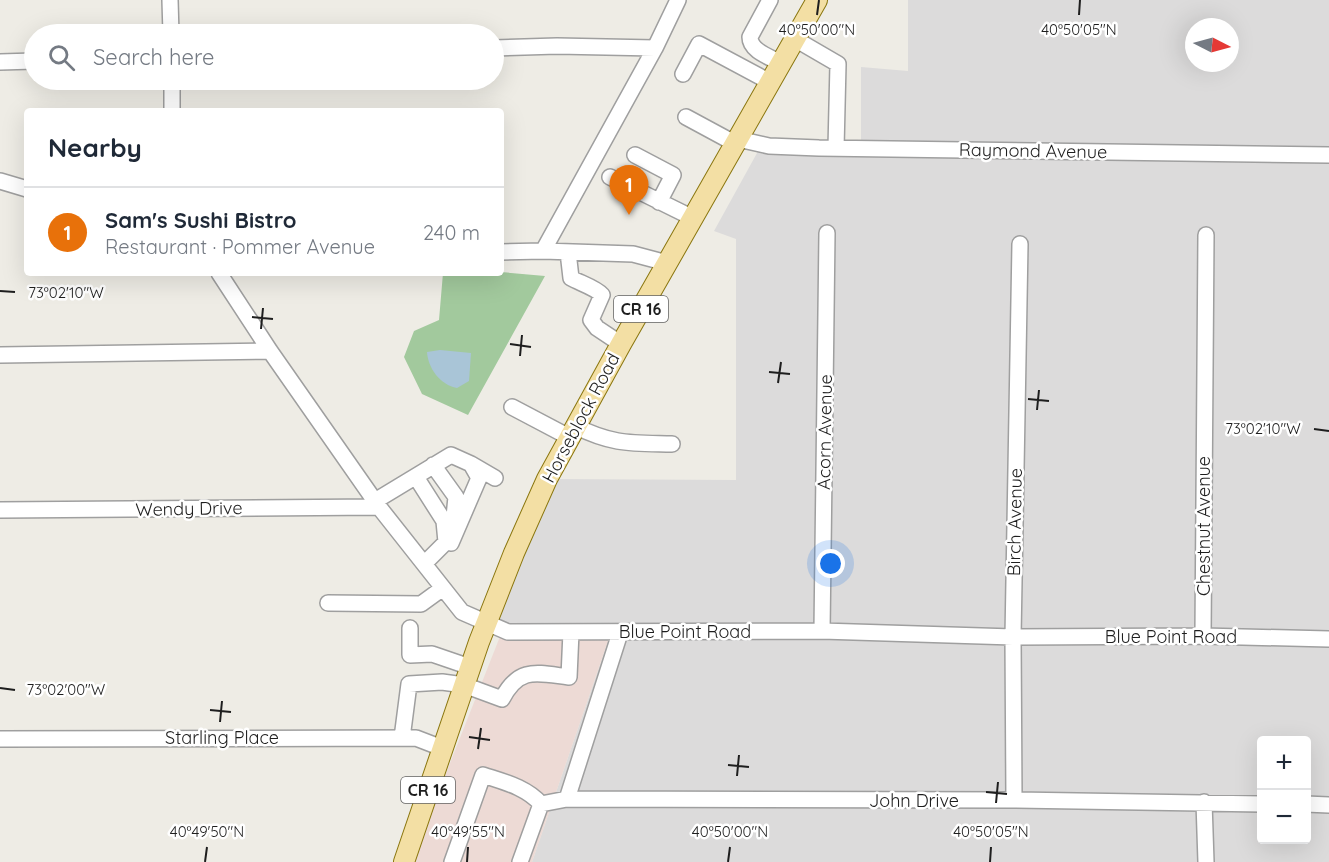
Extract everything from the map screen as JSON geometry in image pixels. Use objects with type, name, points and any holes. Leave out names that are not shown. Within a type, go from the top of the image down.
[{"type":"main road","name":"Horseblock Road","points":[[404,862],[467,676],[518,543],[572,432],[817,0]]},
{"type":"street","points":[[170,0],[171,24]]},
{"type":"street","points":[[543,251],[655,48],[678,0]]},
{"type":"street","points":[[770,0],[750,42],[753,47],[781,63]]},
{"type":"street","points":[[795,39],[838,64],[836,148]]},
{"type":"street","points":[[683,74],[699,44],[770,82]]},
{"type":"street","points":[[504,48],[655,48]]},
{"type":"street","points":[[0,62],[24,61]]},
{"type":"street","points":[[172,90],[172,108]]},
{"type":"street","name":"Raymond Avenue","points":[[686,117],[737,142],[769,146],[1329,155]]},
{"type":"street","points":[[635,155],[673,175],[659,202]]},
{"type":"street","points":[[610,177],[693,218]]},
{"type":"street","points":[[0,181],[24,188]]},
{"type":"street","name":"Acorn Avenue","points":[[822,632],[828,232]]},
{"type":"street","name":"Chestnut Avenue","points":[[1203,636],[1206,235]]},
{"type":"street","name":"Birch Avenue","points":[[1014,800],[1013,637],[1020,244]]},
{"type":"street","points":[[504,252],[633,254],[667,263]]},
{"type":"street","points":[[568,252],[571,278],[602,295],[591,320],[597,328],[621,344]]},
{"type":"street","name":"Blue Point Road","points":[[221,276],[270,351],[377,504],[462,612],[508,632],[822,632],[1013,637],[1203,636],[1329,639]]},
{"type":"street","points":[[0,355],[270,351]]},
{"type":"street","points":[[512,407],[572,432],[622,443],[672,444]]},
{"type":"street","points":[[377,504],[451,455],[495,478]]},
{"type":"street","points":[[424,564],[446,542],[451,543],[479,478],[471,464]]},
{"type":"street","points":[[433,465],[456,497],[454,517],[444,521]]},
{"type":"street","points":[[416,477],[444,521],[446,542]]},
{"type":"street","name":"Wendy Drive","points":[[0,510],[377,504]]},
{"type":"street","points":[[328,603],[421,604],[443,588]]},
{"type":"street","points":[[410,628],[410,655],[432,654],[502,699],[510,683],[530,673],[569,677],[571,632]]},
{"type":"street","points":[[567,799],[620,633]]},
{"type":"street","points":[[402,738],[409,684],[442,682],[467,676]]},
{"type":"street","name":"Starling Place","points":[[0,739],[416,738],[442,747]]},
{"type":"street","points":[[452,862],[483,775],[520,788],[534,796],[541,804],[520,862]]},
{"type":"street","name":"John Drive","points":[[541,804],[567,799],[1014,800],[1257,804]]},
{"type":"street","points":[[1204,802],[1206,862]]},
{"type":"street","points":[[1311,804],[1329,805]]},
{"type":"shaded area","points":[[908,0],[1329,0],[1329,862],[532,862],[609,638],[486,623],[547,479],[736,480],[736,239],[714,231],[762,144],[861,148],[861,67],[908,71]]},
{"type":"shaded area","points":[[501,634],[609,638],[532,862],[411,862]]},
{"type":"green space","points":[[504,272],[545,276],[468,415],[422,394],[404,357],[414,331],[439,320],[443,276],[504,276]]},
{"type":"water","points":[[440,350],[471,353],[469,381],[457,388],[440,380],[432,370],[427,352]]},
{"type":"place","name":"Sam's Sushi Bistro","points":[[629,215]]}]
